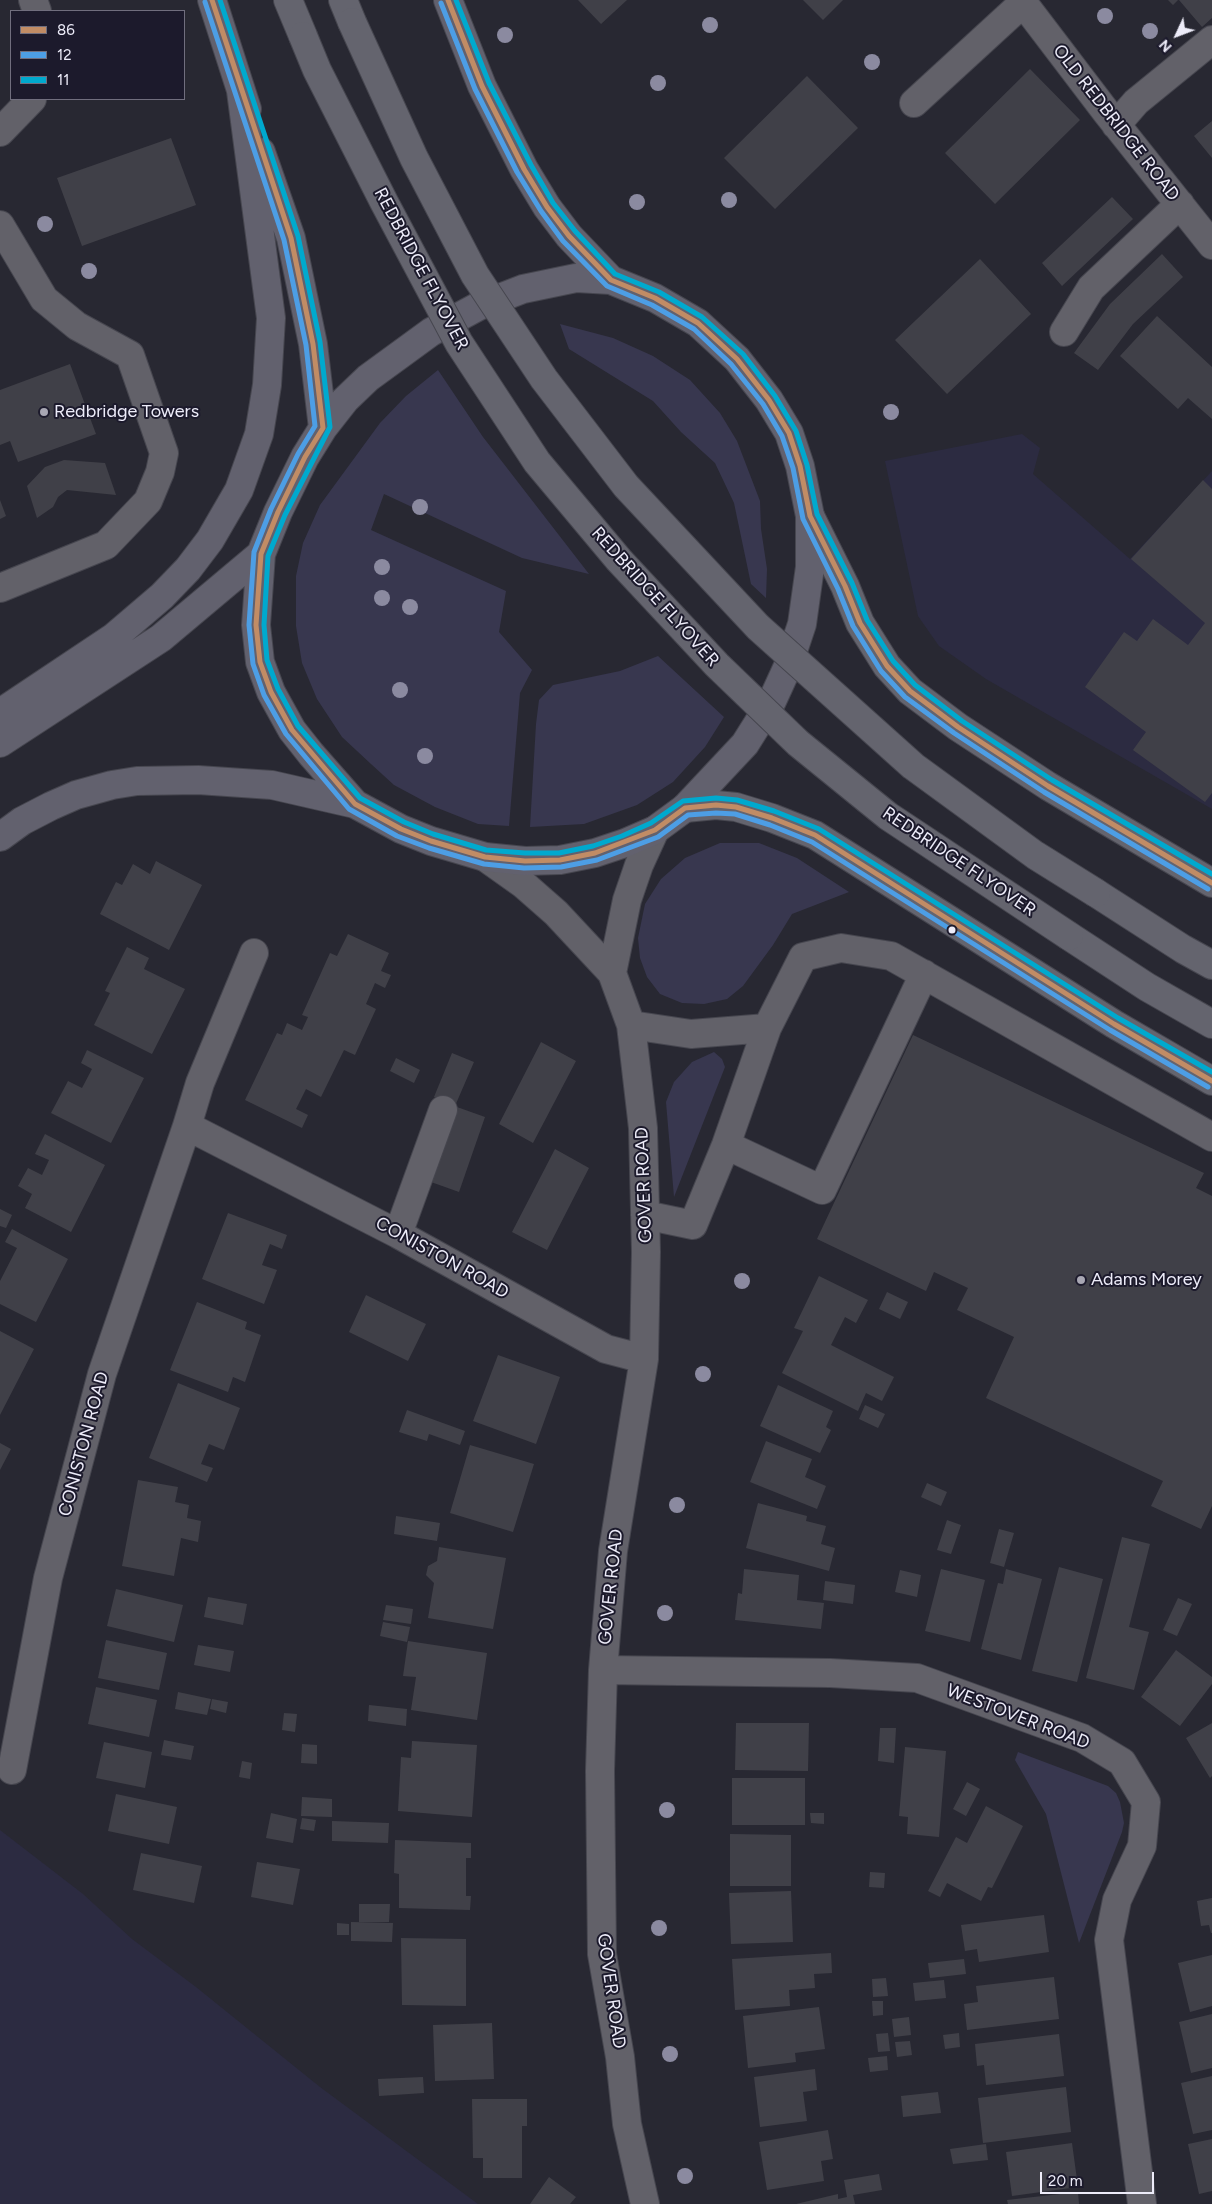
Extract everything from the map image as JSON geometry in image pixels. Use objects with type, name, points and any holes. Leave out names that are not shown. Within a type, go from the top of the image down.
[{"type":"highway","points":[[212,0],[291,238],[313,344],[323,428]]},
{"type":"highway","points":[[448,0],[482,86],[524,168],[547,207],[569,236],[610,280]]},
{"type":"highway","points":[[0,713],[114,637],[162,596],[188,569],[205,547],[239,490],[258,434],[267,385],[271,318],[241,91]]},
{"type":"highway","points":[[0,837],[22,821],[76,795],[112,785],[137,781],[198,780],[272,784],[355,804],[401,829],[431,841],[484,857],[525,861],[560,860],[595,853],[626,843],[654,830],[685,808],[745,744],[772,701],[788,666],[802,624],[810,567],[810,516],[800,466],[789,433],[769,400],[737,359],[698,323],[655,298],[610,280],[576,278],[523,289],[478,306],[431,332],[368,378],[344,400],[323,428],[305,457],[278,512],[261,554],[256,625],[260,662],[271,692],[292,730],[310,754],[355,804]]},
{"type":"highway","points":[[0,743],[37,721],[161,638],[261,554]]},
{"type":"main road","name":"REDBRIDGE FLYOVER","points":[[288,0],[317,70],[379,193],[459,343],[537,462],[619,560],[717,665],[798,743],[888,816],[1147,987],[1212,1024]]},
{"type":"main road","points":[[347,11],[414,158],[475,275],[544,380],[626,486],[758,627],[913,766],[1035,855],[1183,949],[1212,965]]},
{"type":"main road","points":[[810,516],[845,586],[860,623],[887,666],[910,691],[958,727],[1048,786],[1212,883]]},
{"type":"main road","points":[[685,808],[716,805],[736,807],[772,818],[815,835],[1114,1024],[1212,1081]]},
{"type":"street","points":[[914,103],[1022,1]]},
{"type":"street","name":"OLD REDBRIDGE ROAD","points":[[1022,1],[1212,245]]},
{"type":"street","points":[[1116,124],[1136,102],[1212,40]]},
{"type":"street","points":[[0,132],[31,100]]},
{"type":"street","points":[[1064,332],[1091,288],[1180,204]]},
{"type":"street","points":[[0,225],[44,299],[77,326],[130,355],[164,453],[160,472],[148,502],[106,545],[0,588]]},
{"type":"street","points":[[612,972],[627,900],[654,830]]},
{"type":"street","name":"GOVER ROAD","points":[[484,857],[523,884],[556,913],[612,972],[631,1025],[643,1128],[645,1215],[644,1359],[613,1551],[603,1670],[600,1771],[602,1954],[620,2057],[627,2124],[644,2204]]},
{"type":"street","points":[[645,1215],[692,1225],[726,1145],[768,1028],[802,957],[841,948],[891,956],[1212,1137]]},
{"type":"street","name":"CONISTON ROAD","points":[[12,1770],[48,1578],[102,1374],[188,1126],[200,1083],[254,953]]},
{"type":"street","points":[[726,1145],[822,1190],[924,974]]},
{"type":"street","points":[[631,1025],[691,1034],[768,1028]]},
{"type":"street","points":[[398,1234],[444,1110]]},
{"type":"street","name":"CONISTON ROAD","points":[[188,1126],[398,1234],[606,1349],[644,1359]]},
{"type":"street","name":"WESTOVER ROAD","points":[[603,1670],[830,1673],[917,1678],[1082,1738],[1122,1762],[1146,1802],[1142,1846],[1117,1900],[1109,1940],[1142,2204]]},
{"type":"shaded area","points":[[560,324],[613,338],[653,356],[690,380],[720,413],[737,441],[760,501],[761,529],[767,569],[766,598],[751,584],[734,503],[715,463],[681,432],[653,401],[569,349]]},
{"type":"shaded area","points":[[438,370],[483,437],[589,574],[522,558],[384,494],[371,530],[506,591],[499,632],[532,670],[520,693],[509,826],[478,824],[435,807],[394,785],[342,737],[317,699],[302,663],[296,626],[296,576],[303,543],[320,505],[380,423],[406,396]]},
{"type":"shaded area","points":[[1022,434],[1040,448],[1033,474],[1130,559],[1212,471],[1212,809],[986,679],[939,646],[918,616],[885,461]]},
{"type":"shaded area","points":[[658,656],[724,717],[705,747],[673,782],[637,805],[584,824],[530,827],[539,700],[553,685],[620,671]]},
{"type":"shaded area","points":[[720,843],[759,843],[797,858],[849,892],[792,914],[773,945],[743,986],[727,999],[704,1004],[682,1003],[660,994],[647,977],[640,958],[638,938],[645,904],[661,879],[685,858]]},
{"type":"shaded area","points":[[714,1052],[722,1059],[725,1067],[674,1197],[666,1102],[674,1082],[692,1062]]},
{"type":"shaded area","points":[[1018,1752],[1108,1786],[1116,1793],[1120,1802],[1124,1823],[1122,1832],[1079,1943],[1046,1814],[1015,1760]]},
{"type":"shaded area","points":[[0,1830],[83,1894],[132,1939],[196,1987],[320,2087],[478,2204],[0,2204]]},
{"type":"building","points":[[578,0],[627,0],[601,24]]},
{"type":"building","points":[[803,0],[843,0],[823,20]]},
{"type":"building","points":[[1168,0],[1178,0],[1173,5]]},
{"type":"building","points":[[1179,0],[1212,0],[1212,18],[1202,27]]},
{"type":"building","points":[[1030,69],[1080,120],[995,204],[945,153]]},
{"type":"building","points":[[807,76],[858,128],[775,209],[724,158]]},
{"type":"building","points":[[1212,121],[1212,158],[1194,136]]},
{"type":"building","points":[[171,138],[196,205],[82,246],[57,178]]},
{"type":"building","points":[[1112,197],[1133,219],[1062,286],[1042,263]]},
{"type":"building","points":[[1162,254],[1183,277],[1133,324],[1098,370],[1074,353],[1110,304]]},
{"type":"building","points":[[980,259],[1031,314],[947,394],[895,340]]},
{"type":"building","points":[[1157,316],[1212,367],[1212,419],[1188,398],[1178,409],[1120,356]]},
{"type":"building","name":"Redbridge Towers","points":[[70,364],[96,434],[18,462],[10,441],[0,445],[0,390]]},
{"type":"building","points":[[64,460],[105,463],[116,495],[67,490],[58,497],[53,507],[37,518],[27,486],[45,467]]},
{"type":"building","points":[[1203,480],[1212,489],[1212,793],[1205,802],[1133,750],[1146,732],[1085,687],[1124,632],[1137,641],[1153,619],[1188,645],[1205,623],[1131,559]]},
{"type":"building","points":[[0,500],[6,516],[0,519]]},
{"type":"building","points":[[156,861],[202,885],[169,950],[100,914],[116,882],[122,885],[133,864],[150,874]]},
{"type":"building","points":[[348,934],[389,953],[381,971],[391,975],[385,988],[375,983],[366,1004],[376,1009],[355,1055],[344,1050],[321,1097],[306,1089],[296,1109],[308,1115],[302,1128],[245,1100],[277,1033],[282,1035],[287,1023],[302,1030],[308,1017],[302,1015],[330,953],[337,956]]},
{"type":"building","points":[[127,947],[149,958],[144,969],[185,989],[152,1054],[94,1025],[110,993],[105,991]]},
{"type":"building","name":"Adams Morey","points":[[913,1035],[1204,1173],[1196,1188],[1212,1196],[1212,1506],[1201,1529],[1151,1506],[1163,1481],[986,1398],[1014,1337],[957,1310],[968,1288],[934,1272],[926,1291],[817,1239]]},
{"type":"building","points":[[541,1042],[576,1061],[533,1143],[499,1124]]},
{"type":"building","points":[[87,1050],[144,1078],[111,1143],[51,1113],[68,1081],[82,1088],[92,1069],[81,1063]]},
{"type":"building","points":[[452,1053],[474,1062],[455,1106],[434,1097]]},
{"type":"building","points":[[396,1058],[420,1070],[414,1083],[390,1071]]},
{"type":"building","points":[[457,1107],[485,1117],[459,1192],[431,1182]]},
{"type":"building","points":[[45,1134],[105,1165],[71,1232],[25,1208],[32,1194],[18,1186],[28,1168],[42,1175],[49,1160],[35,1154]]},
{"type":"building","points":[[555,1149],[589,1168],[547,1250],[512,1232]]},
{"type":"building","points":[[0,1209],[12,1215],[6,1228],[0,1226]]},
{"type":"building","points":[[228,1213],[287,1235],[282,1249],[270,1244],[262,1265],[277,1270],[264,1304],[202,1279]]},
{"type":"building","points":[[12,1229],[68,1259],[36,1322],[0,1304],[0,1281],[17,1248],[5,1242]]},
{"type":"building","points":[[819,1276],[868,1300],[856,1323],[845,1317],[831,1345],[894,1377],[882,1401],[866,1393],[858,1411],[782,1373],[803,1331],[794,1328]]},
{"type":"building","points":[[887,1292],[908,1302],[900,1319],[879,1309]]},
{"type":"building","points":[[366,1295],[426,1324],[408,1361],[349,1332]]},
{"type":"building","points":[[197,1302],[247,1322],[245,1329],[261,1335],[245,1382],[233,1377],[228,1392],[170,1370]]},
{"type":"building","points":[[0,1331],[34,1349],[0,1415]]},
{"type":"building","points":[[498,1355],[560,1377],[536,1444],[473,1421]]},
{"type":"building","points":[[178,1383],[240,1408],[224,1450],[209,1444],[201,1464],[213,1468],[207,1482],[149,1458]]},
{"type":"building","points":[[778,1385],[833,1411],[826,1427],[831,1430],[820,1453],[760,1426]]},
{"type":"building","points":[[865,1405],[885,1414],[878,1428],[859,1419]]},
{"type":"building","points":[[407,1410],[465,1431],[460,1445],[429,1434],[427,1441],[399,1432]]},
{"type":"building","points":[[766,1441],[812,1459],[805,1477],[826,1486],[817,1509],[750,1482]]},
{"type":"building","points":[[0,1443],[11,1449],[0,1470]]},
{"type":"building","points":[[470,1445],[534,1464],[513,1532],[450,1513]]},
{"type":"building","points":[[138,1480],[178,1487],[175,1502],[189,1505],[187,1518],[201,1521],[198,1542],[181,1538],[174,1576],[122,1566]]},
{"type":"building","points":[[927,1483],[947,1492],[941,1506],[921,1497]]},
{"type":"building","points":[[758,1503],[807,1516],[806,1521],[826,1526],[821,1544],[835,1548],[829,1571],[746,1548]]},
{"type":"building","points":[[396,1516],[440,1523],[437,1541],[394,1534]]},
{"type":"building","points":[[947,1520],[961,1525],[951,1554],[937,1550]]},
{"type":"building","points":[[999,1529],[1014,1533],[1004,1567],[990,1563]]},
{"type":"building","points":[[1122,1537],[1150,1544],[1129,1627],[1149,1632],[1134,1690],[1086,1678]]},
{"type":"building","points":[[439,1547],[506,1558],[493,1629],[428,1618],[434,1583],[426,1575],[428,1566],[437,1561]]},
{"type":"building","points":[[1059,1567],[1103,1579],[1077,1682],[1032,1671]]},
{"type":"building","points":[[744,1569],[799,1575],[797,1600],[824,1603],[821,1629],[735,1620],[738,1593],[742,1594]]},
{"type":"building","points":[[941,1569],[985,1580],[970,1642],[925,1631]]},
{"type":"building","points":[[1006,1569],[1042,1579],[1021,1660],[981,1649],[998,1583],[1003,1584]]},
{"type":"building","points":[[900,1570],[921,1575],[917,1597],[895,1592]]},
{"type":"building","points":[[825,1581],[855,1585],[853,1604],[823,1600]]},
{"type":"building","points":[[116,1589],[183,1605],[174,1642],[107,1626]]},
{"type":"building","points":[[208,1597],[247,1604],[243,1625],[204,1617]]},
{"type":"building","points":[[1178,1598],[1192,1604],[1177,1636],[1163,1630]]},
{"type":"building","points":[[386,1605],[413,1609],[411,1624],[383,1620]]},
{"type":"building","points":[[383,1622],[410,1627],[407,1642],[380,1636]]},
{"type":"building","points":[[106,1640],[167,1653],[159,1690],[98,1678]]},
{"type":"building","points":[[408,1641],[487,1653],[477,1720],[411,1710],[416,1677],[403,1676]]},
{"type":"building","points":[[198,1645],[234,1651],[230,1672],[194,1665]]},
{"type":"building","points":[[1176,1650],[1212,1677],[1212,1684],[1180,1726],[1141,1697]]},
{"type":"building","points":[[96,1687],[157,1700],[149,1737],[88,1724]]},
{"type":"building","points":[[178,1692],[211,1699],[207,1715],[175,1709]]},
{"type":"building","points":[[212,1699],[228,1702],[226,1713],[210,1709]]},
{"type":"building","points":[[369,1705],[407,1709],[406,1726],[368,1721]]},
{"type":"building","points":[[284,1713],[297,1714],[295,1732],[282,1730]]},
{"type":"building","points":[[736,1723],[809,1723],[808,1771],[735,1770]]},
{"type":"building","points":[[1212,1723],[1212,1776],[1210,1778],[1186,1738]]},
{"type":"building","points":[[880,1728],[896,1728],[894,1763],[878,1761]]},
{"type":"building","points":[[164,1740],[194,1746],[191,1760],[161,1755]]},
{"type":"building","points":[[412,1741],[477,1745],[472,1817],[398,1811],[401,1757],[411,1758]]},
{"type":"building","points":[[104,1742],[152,1752],[145,1788],[96,1778]]},
{"type":"building","points":[[302,1744],[317,1745],[317,1764],[301,1763]]},
{"type":"building","points":[[905,1747],[946,1751],[939,1837],[907,1834],[908,1817],[899,1816]]},
{"type":"building","points":[[242,1761],[252,1763],[250,1779],[239,1777]]},
{"type":"building","points":[[732,1778],[805,1778],[805,1825],[732,1825]]},
{"type":"building","points":[[967,1782],[980,1789],[966,1816],[953,1809]]},
{"type":"building","points":[[116,1794],[177,1807],[169,1844],[108,1831]]},
{"type":"building","points":[[302,1797],[332,1799],[332,1817],[301,1816]]},
{"type":"building","points":[[986,1806],[1023,1826],[992,1888],[988,1887],[981,1901],[947,1883],[940,1897],[928,1891],[956,1837],[967,1843]]},
{"type":"building","points":[[271,1813],[297,1819],[293,1843],[266,1838]]},
{"type":"building","points":[[810,1813],[824,1813],[824,1824],[811,1823]]},
{"type":"building","points":[[302,1818],[316,1820],[314,1831],[300,1829]]},
{"type":"building","points":[[332,1821],[389,1823],[388,1843],[332,1841]]},
{"type":"building","points":[[730,1834],[791,1835],[791,1886],[730,1886]]},
{"type":"building","points":[[395,1840],[471,1843],[471,1858],[466,1858],[466,1896],[471,1896],[470,1910],[399,1908],[399,1874],[394,1873]]},
{"type":"building","points":[[141,1853],[202,1866],[194,1903],[133,1890]]},
{"type":"building","points":[[257,1862],[300,1869],[293,1905],[251,1897]]},
{"type":"building","points":[[870,1872],[885,1873],[884,1888],[869,1887]]},
{"type":"building","points":[[791,1891],[793,1942],[731,1944],[729,1893]]},
{"type":"building","points":[[1212,1898],[1211,1933],[1209,1925],[1201,1926],[1197,1901]]},
{"type":"building","points":[[359,1904],[390,1904],[389,1922],[359,1922]]},
{"type":"building","points":[[1044,1915],[1049,1952],[979,1962],[977,1949],[965,1951],[961,1925]]},
{"type":"building","points":[[351,1922],[393,1923],[392,1942],[351,1941]]},
{"type":"building","points":[[337,1923],[349,1924],[349,1935],[337,1935]]},
{"type":"building","points":[[401,1938],[466,1939],[466,2006],[402,2005]]},
{"type":"building","points":[[831,1953],[832,1973],[814,1974],[815,1988],[789,1990],[790,2006],[735,2010],[732,1959]]},
{"type":"building","points":[[1212,1955],[1212,2006],[1190,2012],[1178,1963]]},
{"type":"building","points":[[964,1959],[966,1974],[930,1978],[928,1963]]},
{"type":"building","points":[[1054,1977],[1059,2019],[967,2030],[964,2004],[978,2002],[976,1986]]},
{"type":"building","points":[[886,1978],[888,1996],[873,1997],[872,1979]]},
{"type":"building","points":[[944,1980],[946,1998],[915,2001],[913,1983]]},
{"type":"building","points":[[872,2001],[883,2001],[883,2015],[873,2016]]},
{"type":"building","points":[[819,2007],[825,2049],[795,2053],[796,2062],[748,2068],[743,2016]]},
{"type":"building","points":[[1212,2014],[1212,2068],[1191,2073],[1179,2022]]},
{"type":"building","points":[[909,2017],[911,2035],[894,2037],[892,2019]]},
{"type":"building","points":[[492,2023],[494,2079],[435,2081],[433,2025]]},
{"type":"building","points":[[888,2033],[890,2051],[878,2052],[876,2034]]},
{"type":"building","points":[[959,2033],[960,2047],[945,2049],[943,2035]]},
{"type":"building","points":[[1059,2034],[1064,2076],[986,2085],[984,2065],[977,2066],[975,2044]]},
{"type":"building","points":[[910,2041],[912,2055],[897,2057],[895,2042]]},
{"type":"building","points":[[887,2056],[888,2070],[870,2072],[868,2058]]},
{"type":"building","points":[[815,2069],[817,2090],[803,2092],[807,2121],[760,2127],[754,2077]]},
{"type":"building","points":[[1212,2076],[1212,2130],[1193,2134],[1181,2083]]},
{"type":"building","points":[[423,2077],[424,2093],[379,2096],[378,2079]]},
{"type":"building","points":[[1066,2087],[1071,2132],[983,2143],[978,2098]]},
{"type":"building","points":[[938,2092],[941,2113],[903,2117],[901,2096]]},
{"type":"building","points":[[472,2099],[527,2099],[527,2126],[522,2126],[522,2178],[483,2178],[483,2158],[473,2158]]},
{"type":"building","points":[[828,2130],[833,2159],[821,2161],[824,2181],[767,2190],[759,2142]]},
{"type":"building","points":[[1212,2139],[1212,2191],[1199,2194],[1188,2144]]},
{"type":"building","points":[[1072,2143],[1078,2187],[1012,2196],[1006,2152]]},
{"type":"building","points":[[986,2144],[988,2160],[953,2164],[950,2149]]},
{"type":"building","points":[[879,2174],[882,2190],[853,2195],[855,2204],[796,2204],[838,2194],[838,2199],[847,2197],[844,2180]]},
{"type":"building","points":[[549,2177],[576,2197],[570,2204],[530,2204]]},
{"type":"building","points":[[1078,2192],[1079,2204],[1008,2204],[1007,2200]]},
{"type":"transit line","name":"86","points":[[212,0],[291,238],[313,344],[323,428],[305,457],[278,512],[261,554],[256,625],[260,662],[271,692],[292,730],[355,804],[401,829],[431,841],[485,857],[525,861],[560,860],[595,853],[655,830],[685,808],[716,805],[736,807],[772,818],[815,835],[1114,1024],[1212,1081]]},
{"type":"transit line","name":"11","points":[[220,0],[298,236],[320,342],[330,427],[285,515],[268,556],[264,625],[267,660],[278,689],[298,726],[360,798],[404,822],[433,834],[486,850],[525,853],[559,853],[593,846],[651,823],[683,801],[716,798],[737,800],[774,811],[819,829],[1118,1018],[1212,1072]]},
{"type":"transit line","name":"86","points":[[448,0],[482,86],[524,169],[547,207],[569,236],[611,280],[655,298],[698,323],[737,359],[769,400],[789,433],[800,466],[810,516],[845,586],[860,623],[887,666],[910,691],[958,727],[1048,786],[1212,883]]},
{"type":"transit line","name":"11","points":[[456,0],[489,83],[531,165],[553,203],[575,231],[615,274],[659,292],[702,317],[743,354],[775,396],[796,431],[807,465],[817,514],[852,583],[867,620],[893,661],[915,685],[962,721],[1052,780],[1212,874]]},
{"type":"transit line","name":"12","points":[[205,2],[284,240],[306,345],[315,426],[298,454],[271,509],[254,552],[249,625],[253,664],[264,695],[286,734],[349,809],[397,836],[429,848],[484,864],[524,868],[561,867],[597,860],[658,837],[688,815],[735,814],[770,825],[812,842],[1110,1030],[1208,1087]]},
{"type":"transit line","name":"12","points":[[441,3],[475,89],[517,172],[541,211],[563,241],[607,286],[652,305],[694,329],[731,364],[763,404],[782,436],[793,468],[803,519],[838,589],[853,626],[881,671],[905,697],[954,733],[1044,792],[1208,889]]},
{"type":"place","name":"Redbridge Towers","points":[[44,412]]},
{"type":"place","name":"Adams Morey","points":[[1081,1280]]}]
